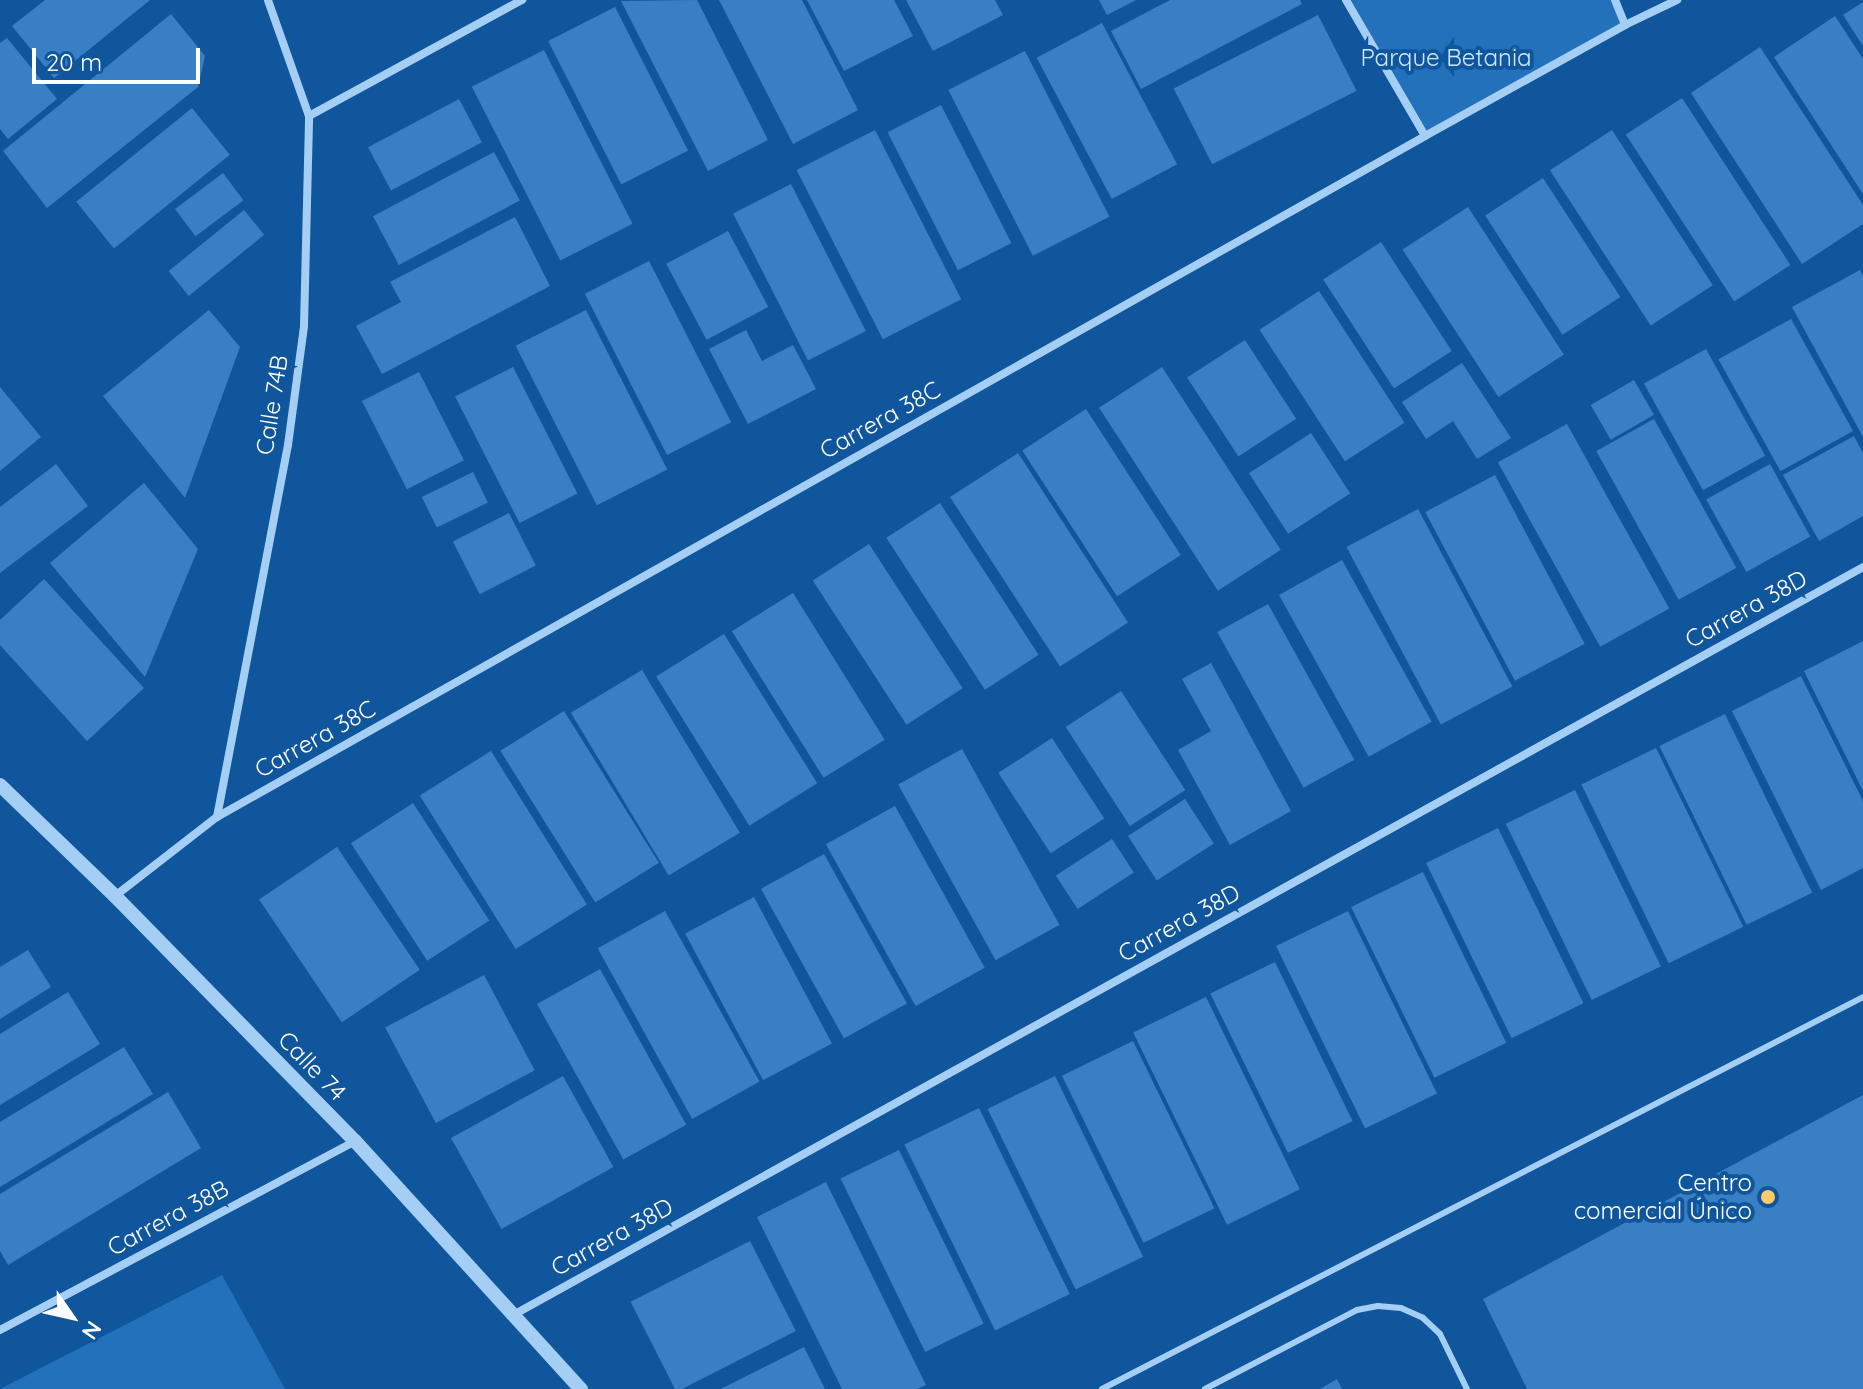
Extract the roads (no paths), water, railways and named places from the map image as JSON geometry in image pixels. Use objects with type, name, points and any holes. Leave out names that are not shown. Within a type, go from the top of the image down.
[{"type":"street","name":"Calle 74B","points":[[217,817],[288,445],[304,326],[309,116],[268,0]]},
{"type":"street","points":[[309,116],[522,0]]},
{"type":"street","points":[[1346,0],[1425,136]]},
{"type":"street","points":[[1615,0],[1625,25]]},
{"type":"street","name":"Carrera 38C","points":[[115,896],[217,817],[1425,136],[1625,25],[1677,0]]},
{"type":"street","name":"Carrera 38D","points":[[515,1314],[1863,567]]},
{"type":"street","name":"Calle 74","points":[[0,785],[115,896],[355,1141],[581,1389]]},
{"type":"street","name":"Carrera 38B","points":[[0,1330],[355,1141]]},
{"type":"lane","points":[[1102,1389],[1863,997]]},
{"type":"lane","points":[[1205,1389],[1357,1310],[1378,1306],[1401,1308],[1423,1318],[1440,1334],[1467,1389]]},
{"type":"place","name":"Centro comercial Único","points":[[1768,1197]]},
{"type":"park label","name":"Parque Betania","points":[[1446,58]]}]
